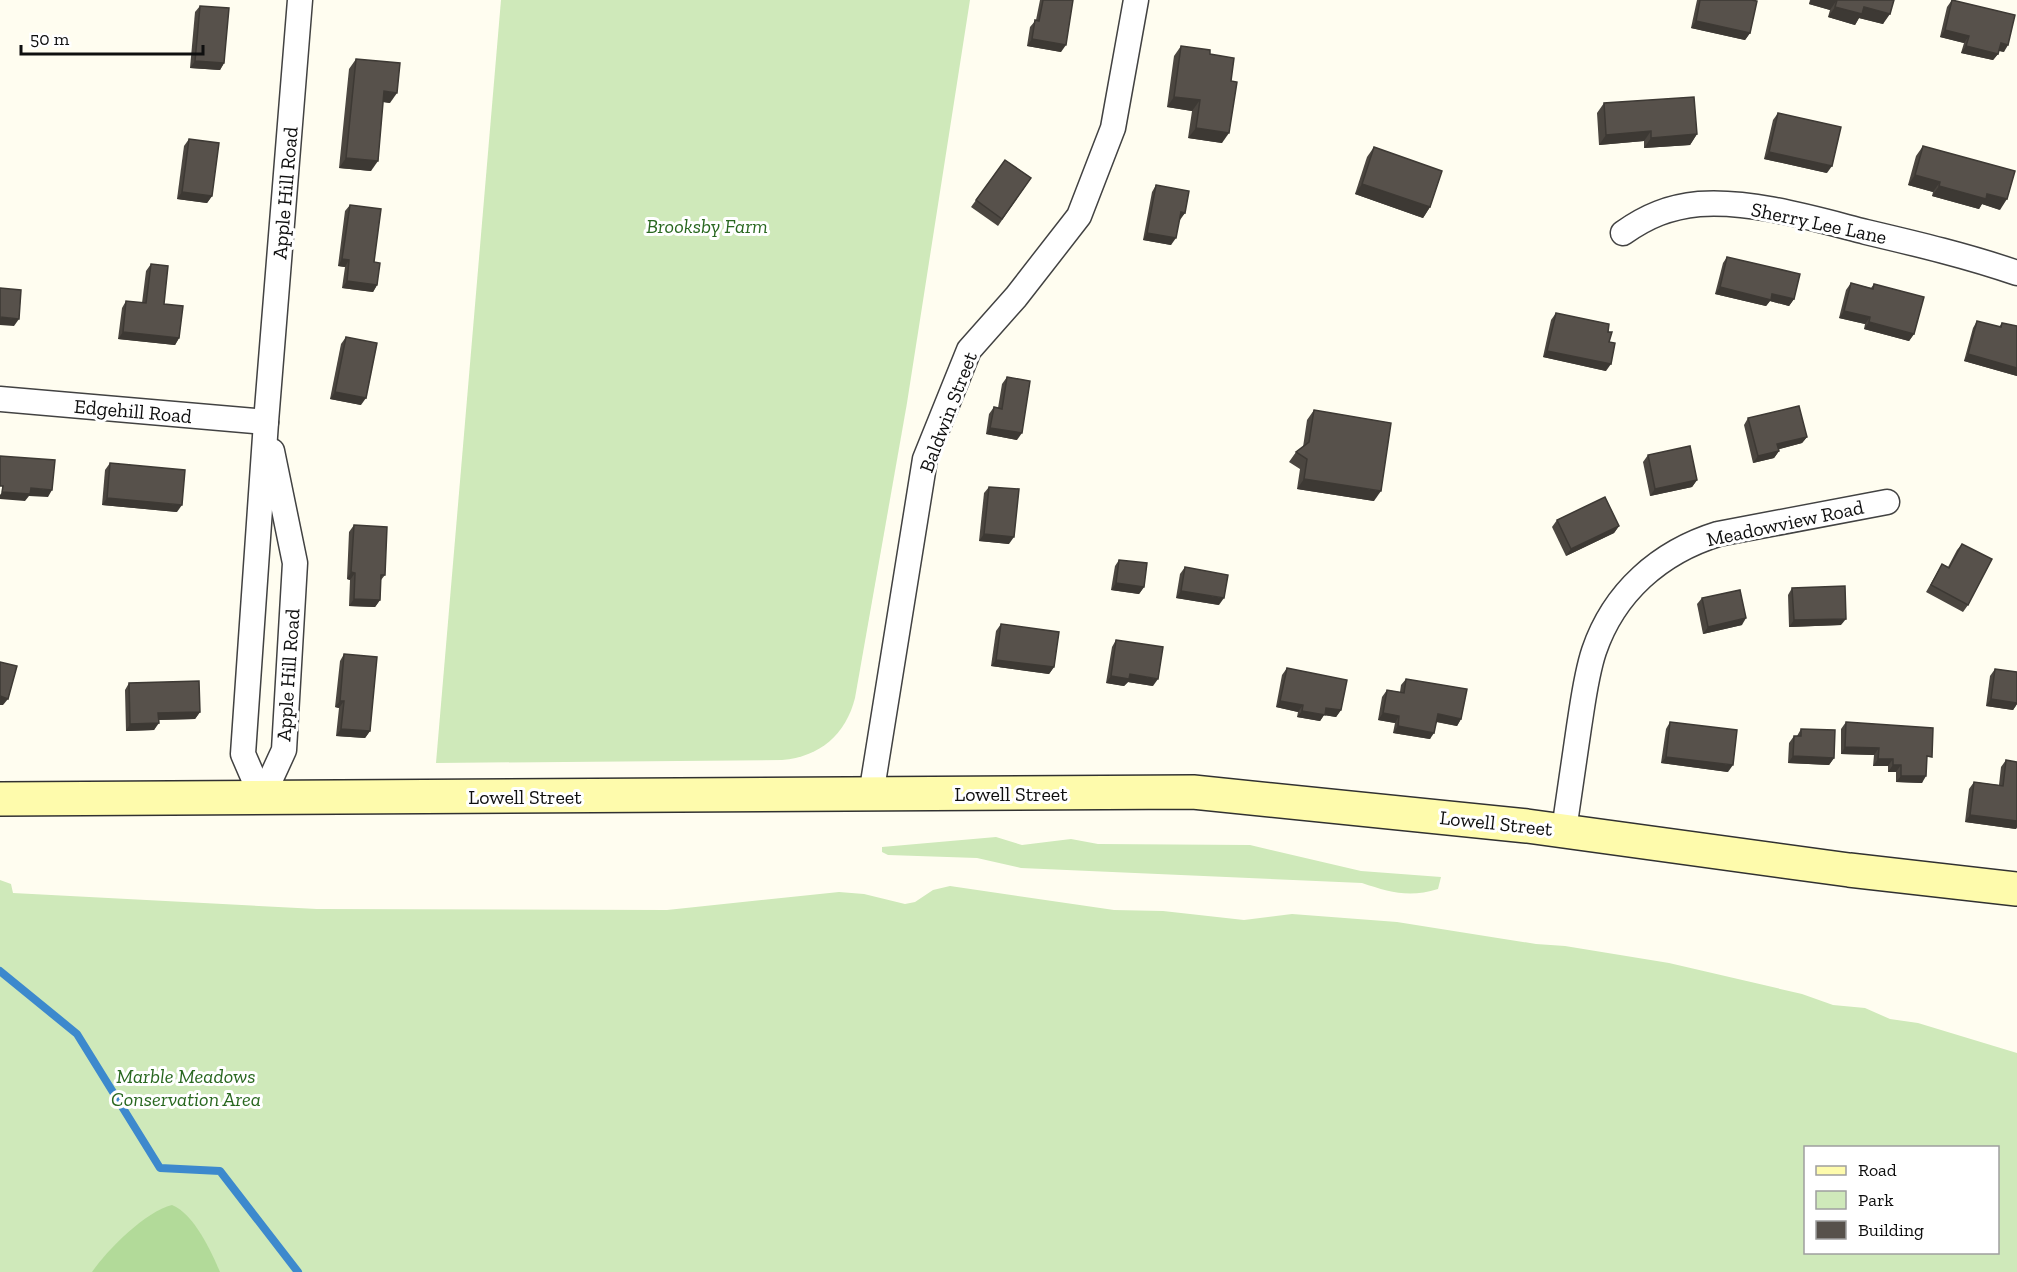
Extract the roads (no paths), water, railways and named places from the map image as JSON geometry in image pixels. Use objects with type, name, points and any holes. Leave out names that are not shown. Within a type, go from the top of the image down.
[{"type":"main road","name":"Lowell Street","points":[[0,799],[1193,792],[1564,830],[1849,870],[2017,889]]},
{"type":"street","name":"Apple Hill Road","points":[[262,798],[243,754],[266,422],[300,0]]},
{"type":"street","name":"Baldwin Street","points":[[871,795],[925,459],[969,350],[1016,297],[1079,216],[1113,128],[1136,0]]},
{"type":"street","name":"Sherry Lee Lane","points":[[1623,233],[1647,216],[1673,208],[1701,204],[1759,208],[1882,236],[2017,273]]},
{"type":"street","name":"Edgehill Road","points":[[0,399],[266,422]]},
{"type":"street","name":"Apple Hill Road","points":[[262,798],[284,750],[295,563],[266,422]]},
{"type":"street","name":"Meadowview Road","points":[[1564,830],[1594,651],[1614,609],[1646,571],[1699,540],[1718,534],[1887,502]]},
{"type":"waterway","points":[[0,971],[77,1034],[160,1168],[220,1171],[298,1272]]},
{"type":"park label","name":"Brooksby Farm","points":[[707,226]]},
{"type":"park label","name":"Marble Meadows Conservation Area","points":[[186,1088]]}]
